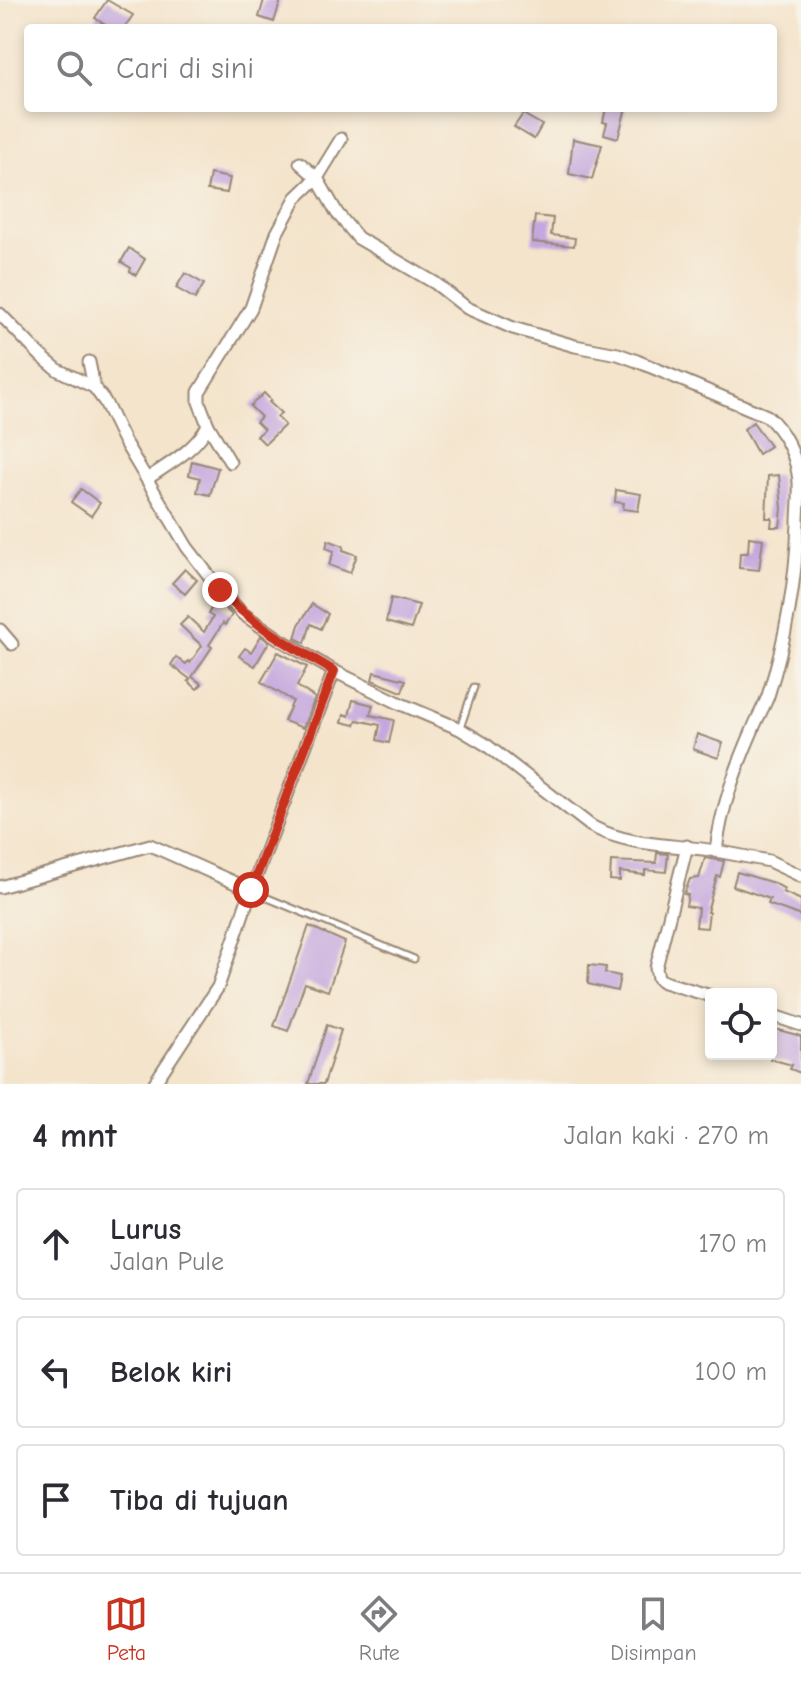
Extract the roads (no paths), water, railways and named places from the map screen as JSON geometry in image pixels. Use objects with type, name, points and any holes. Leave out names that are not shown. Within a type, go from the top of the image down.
[{"type":"street","points":[[230,462],[208,425],[199,392],[251,308],[277,233],[296,198],[317,178],[341,139]]},
{"type":"street","points":[[300,163],[317,178],[337,213],[358,238],[435,283],[467,308],[540,337],[618,354],[767,416],[776,424],[791,450],[798,472],[798,547],[787,625],[767,699],[752,730],[720,818],[716,851]]},
{"type":"street","points":[[0,314],[58,370],[94,387]]},
{"type":"street","points":[[89,362],[94,387],[115,418],[124,441],[187,547],[243,614],[334,671],[460,729],[485,744],[591,826],[608,835],[633,842],[687,846],[769,861],[801,876]]},
{"type":"street","points":[[147,479],[191,448],[208,425]]},
{"type":"street","points":[[0,630],[12,644]]},
{"type":"street","points":[[154,1084],[218,987],[251,890],[334,671]]},
{"type":"street","points":[[0,887],[150,845],[251,890]]},
{"type":"street","points":[[687,846],[656,968],[658,978],[664,982],[705,994]]},
{"type":"street","points":[[777,1017],[801,1025]]},
{"type":"lane","points":[[460,729],[474,687]]},
{"type":"lane","points":[[251,890],[414,959]]}]
